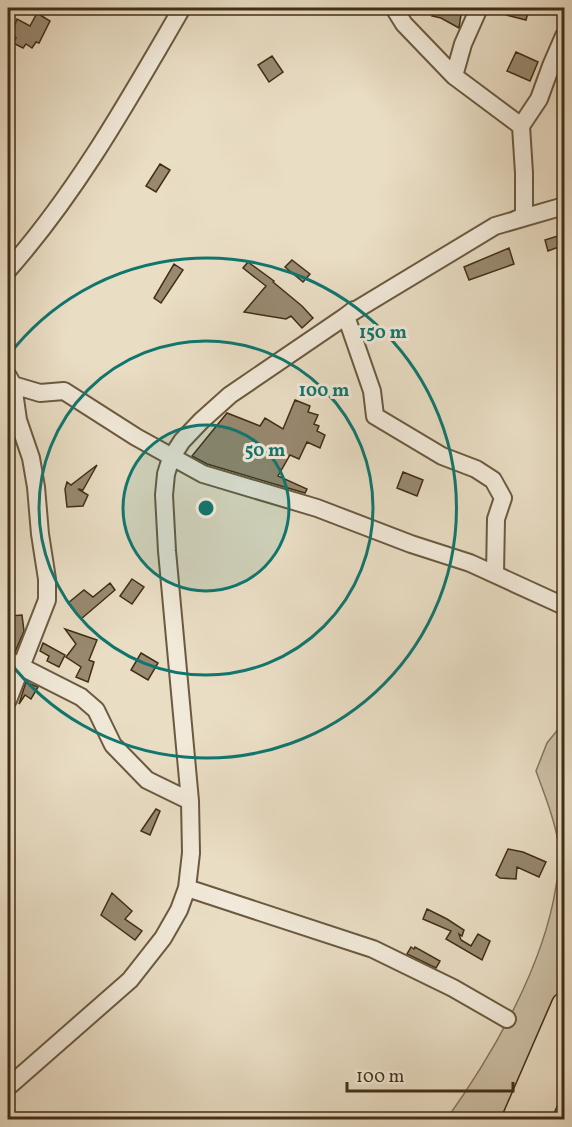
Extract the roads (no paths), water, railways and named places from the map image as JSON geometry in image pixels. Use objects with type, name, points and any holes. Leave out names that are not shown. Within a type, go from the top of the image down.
[{"type":"highway","points":[[514,1119],[564,1005]]},
{"type":"highway","points":[[537,1119],[564,1060]]},
{"type":"street","points":[[8,270],[37,236],[85,170],[182,8]]},
{"type":"street","points":[[394,8],[404,24],[453,76],[521,126]]},
{"type":"street","points":[[453,76],[463,44],[479,8]]},
{"type":"street","points":[[8,1087],[130,980],[163,938],[179,910],[187,888],[191,853],[190,801],[164,495],[166,474],[171,458],[182,441],[230,395],[403,276],[524,216],[525,172],[521,126],[539,99],[564,36]]},
{"type":"street","points":[[346,316],[495,226],[564,206]]},
{"type":"street","points":[[346,316],[372,391],[375,416],[442,456],[476,469],[493,480],[502,498],[496,519],[495,574]]},
{"type":"street","points":[[9,381],[40,393],[64,391],[171,458],[203,474],[317,508],[411,544],[470,562],[564,606]]},
{"type":"street","points":[[8,700],[15,664],[47,600],[47,579],[31,458],[18,420],[9,381]]},
{"type":"street","points":[[15,664],[81,697],[96,710],[113,745],[147,780],[190,801]]},
{"type":"street","points":[[187,888],[374,949],[453,988],[507,1019]]}]
